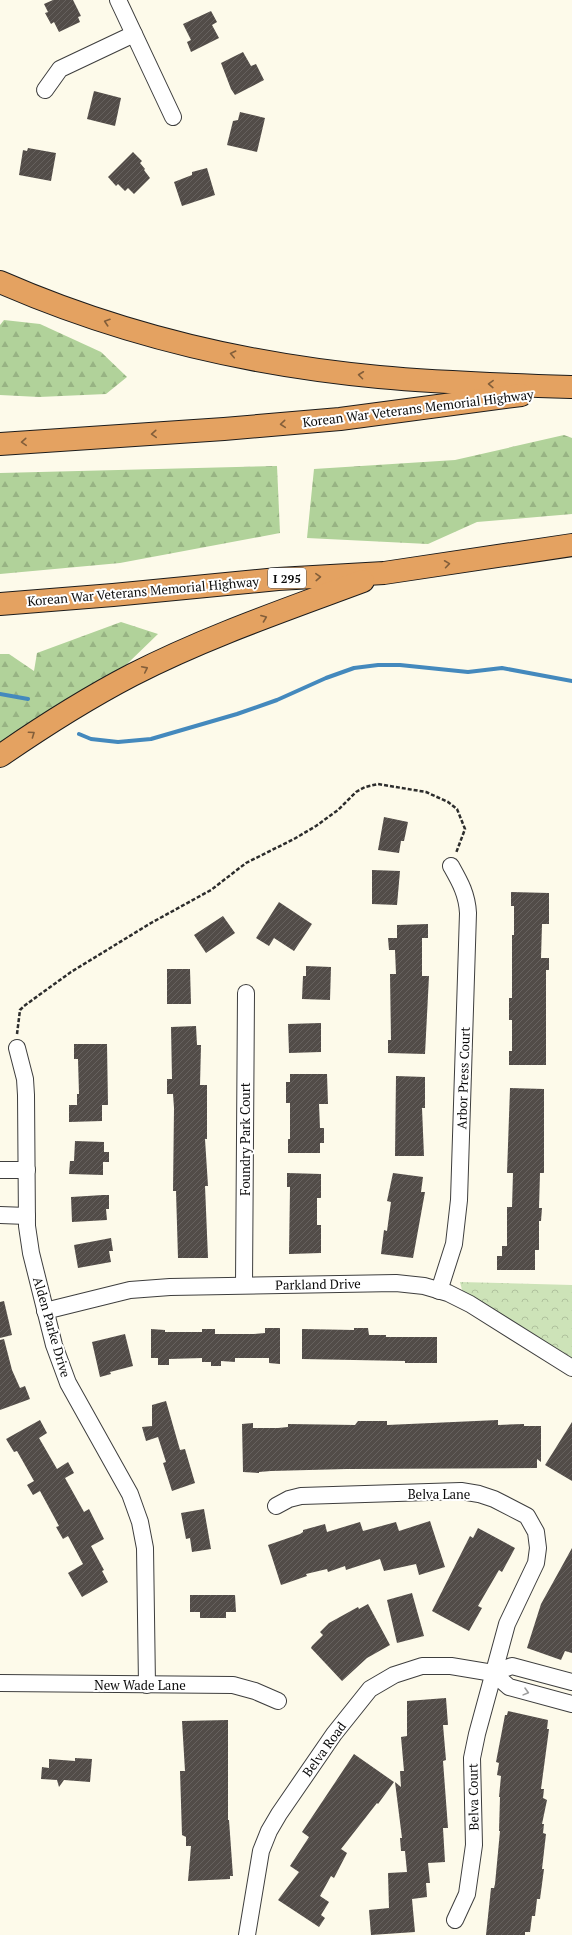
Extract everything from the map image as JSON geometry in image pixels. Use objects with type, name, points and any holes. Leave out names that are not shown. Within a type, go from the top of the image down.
[{"type":"highway","points":[[0,282],[75,312],[144,333],[194,346],[297,367],[420,380],[572,388]]},
{"type":"highway","name":"Korean War Veterans Memorial Highway","points":[[0,444],[224,429],[340,419],[572,388]]},
{"type":"highway","name":"Korean War Veterans Memorial Highway","points":[[0,604],[278,579],[384,573],[572,546]]},
{"type":"highway","points":[[0,756],[53,720],[132,675],[267,616],[384,573]]},
{"type":"street","points":[[118,0],[173,117]]},
{"type":"street","points":[[45,90],[60,69],[134,34]]},
{"type":"street","name":"Arbor Press Court","points":[[439,1291],[454,1244],[459,1200],[468,921],[467,899],[451,866]]},
{"type":"street","name":"Foundry Park Court","points":[[244,1285],[246,993]]},
{"type":"street","name":"Alden Parke Drive","points":[[17,1048],[25,1079],[27,1216],[31,1253],[54,1345],[68,1383],[130,1494],[140,1522],[145,1548],[147,1685]]},
{"type":"street","points":[[0,1170],[27,1170]]},
{"type":"street","points":[[0,1215],[27,1216]]},
{"type":"street","name":"Parkland Drive","points":[[45,1311],[130,1290],[170,1286],[396,1283],[424,1286],[470,1304],[572,1368]]},
{"type":"street","name":"Belva Lane","points":[[276,1506],[289,1499],[301,1496],[461,1492],[479,1494],[494,1499],[527,1516],[536,1532],[538,1548],[536,1563],[507,1624],[493,1673]]},
{"type":"street","name":"Belva Road","points":[[247,1935],[262,1851],[269,1831],[334,1734],[370,1689],[394,1675],[422,1666],[451,1666],[493,1673],[512,1666],[572,1682]]},
{"type":"street","points":[[493,1673],[510,1687],[572,1704]]},
{"type":"street","name":"Belva Court","points":[[455,1920],[467,1894],[474,1845],[472,1758],[493,1673]]},
{"type":"street","name":"New Wade Lane","points":[[0,1683],[233,1685],[255,1691],[278,1701]]},
{"type":"path","points":[[17,1048],[18,1020],[20,1010],[24,1006],[71,972],[151,923],[211,890],[246,863],[294,839],[316,826],[338,810],[356,792],[365,787],[378,784],[426,792],[448,802],[457,809],[465,829],[451,866]]},
{"type":"green space","points":[[4,320],[40,324],[101,352],[127,377],[106,394],[39,397],[0,395],[0,325]]},
{"type":"green space","points":[[564,435],[572,438],[572,514],[477,522],[428,544],[307,538],[314,469],[455,460]]},
{"type":"green space","points":[[277,466],[280,533],[120,563],[0,574],[0,473]]},
{"type":"green space","points":[[121,622],[158,634],[127,664],[0,746],[0,654],[9,654],[34,671],[37,653]]},
{"type":"green space","points":[[460,1282],[572,1285],[572,1358],[467,1295],[462,1290]]},
{"type":"building","points":[[53,0],[73,0],[81,16],[78,17],[80,22],[59,32],[54,22],[51,24],[45,13],[48,12],[44,4]]},
{"type":"building","points":[[211,11],[217,22],[212,25],[219,38],[191,52],[187,42],[191,40],[183,24]]},
{"type":"building","points":[[243,52],[251,66],[256,64],[264,80],[235,95],[231,89],[221,63]]},
{"type":"building","points":[[94,91],[121,98],[115,126],[87,119]]},
{"type":"building","points":[[240,112],[265,118],[257,152],[227,145],[233,121],[238,120]]},
{"type":"building","points":[[28,148],[56,153],[51,181],[19,175],[23,150],[27,151]]},
{"type":"building","points":[[133,152],[142,161],[140,163],[150,178],[134,194],[128,188],[125,191],[118,184],[116,186],[108,177]]},
{"type":"building","points":[[207,168],[215,195],[182,206],[174,182],[192,175],[192,172]]},
{"type":"building","points":[[384,817],[408,822],[404,841],[401,841],[399,853],[378,850]]},
{"type":"building","points":[[372,870],[400,871],[397,905],[372,904]]},
{"type":"building","points":[[511,892],[549,893],[549,924],[542,924],[541,958],[549,958],[549,970],[546,970],[546,1065],[509,1065],[509,1051],[512,1051],[512,1020],[509,1020],[509,998],[512,998],[512,935],[514,935],[514,906],[511,906]]},
{"type":"building","points":[[279,902],[312,924],[294,951],[274,938],[269,946],[256,938]]},
{"type":"building","points":[[223,916],[235,933],[206,953],[194,935]]},
{"type":"building","points":[[428,924],[428,938],[422,938],[422,976],[429,976],[425,1054],[388,1053],[388,1040],[391,1040],[390,974],[396,974],[395,950],[389,950],[388,938],[397,938],[397,925]]},
{"type":"building","points":[[306,966],[331,967],[330,1000],[302,999],[303,976],[306,976]]},
{"type":"building","points":[[167,969],[190,969],[191,1004],[167,1004]]},
{"type":"building","points":[[321,1023],[321,1052],[289,1053],[288,1024]]},
{"type":"building","points":[[196,1026],[197,1045],[201,1045],[200,1085],[207,1085],[207,1139],[205,1139],[208,1186],[205,1186],[208,1258],[178,1258],[176,1191],[173,1191],[174,1108],[173,1094],[167,1094],[167,1079],[172,1079],[171,1027]]},
{"type":"building","points":[[74,1044],[107,1044],[108,1105],[102,1105],[102,1121],[69,1122],[69,1105],[77,1105],[77,1094],[79,1094],[78,1059],[74,1059]]},
{"type":"building","points":[[290,1074],[327,1074],[328,1104],[319,1104],[320,1128],[324,1128],[324,1143],[320,1143],[320,1153],[288,1153],[288,1139],[290,1139],[290,1103],[286,1103],[286,1082],[290,1082]]},
{"type":"building","points":[[396,1076],[425,1077],[425,1108],[422,1108],[424,1156],[395,1156]]},
{"type":"building","points":[[510,1088],[544,1089],[544,1173],[540,1173],[539,1208],[542,1208],[541,1221],[539,1221],[539,1250],[535,1250],[535,1270],[497,1270],[497,1256],[502,1256],[502,1246],[507,1246],[507,1207],[512,1207],[513,1173],[507,1173]]},
{"type":"building","points":[[75,1141],[104,1142],[104,1152],[109,1152],[109,1162],[103,1162],[103,1175],[69,1174],[70,1161],[74,1161]]},
{"type":"building","points":[[287,1173],[321,1174],[321,1198],[317,1198],[317,1225],[321,1225],[321,1253],[289,1254],[290,1187],[287,1187]]},
{"type":"building","points":[[393,1173],[423,1177],[421,1192],[425,1192],[413,1258],[381,1254],[384,1230],[387,1231],[391,1202],[387,1201]]},
{"type":"building","points":[[109,1195],[109,1209],[106,1209],[107,1220],[72,1222],[71,1197]]},
{"type":"building","points":[[111,1238],[113,1251],[109,1251],[111,1262],[78,1268],[74,1245]]},
{"type":"building","points":[[4,1301],[12,1335],[0,1338],[0,1302]]},
{"type":"building","points":[[265,1328],[280,1328],[280,1364],[269,1363],[269,1358],[235,1358],[235,1362],[221,1361],[221,1366],[211,1366],[211,1362],[202,1362],[202,1358],[169,1359],[169,1365],[158,1365],[158,1358],[151,1358],[151,1329],[165,1330],[165,1332],[202,1332],[202,1329],[215,1329],[215,1334],[254,1334],[265,1333]]},
{"type":"building","points":[[354,1328],[368,1328],[369,1335],[386,1335],[386,1337],[437,1337],[437,1363],[302,1359],[302,1329],[354,1330]]},
{"type":"building","points":[[125,1334],[133,1366],[110,1372],[111,1374],[100,1377],[92,1342]]},
{"type":"building","points":[[4,1339],[12,1370],[20,1388],[25,1386],[30,1399],[0,1410],[0,1340]]},
{"type":"building","points":[[166,1401],[180,1450],[185,1449],[195,1483],[172,1491],[163,1463],[166,1462],[158,1437],[146,1441],[142,1427],[152,1426],[152,1405]]},
{"type":"building","points":[[40,1420],[47,1433],[39,1438],[57,1469],[68,1462],[74,1473],[65,1478],[84,1512],[89,1509],[104,1539],[91,1546],[104,1570],[102,1571],[108,1582],[82,1597],[68,1573],[83,1564],[68,1536],[63,1539],[56,1527],[59,1526],[40,1491],[33,1495],[27,1485],[34,1481],[17,1451],[14,1452],[6,1439]]},
{"type":"building","points":[[498,1420],[498,1425],[524,1424],[524,1426],[541,1426],[541,1462],[537,1459],[537,1468],[347,1469],[271,1471],[259,1473],[243,1472],[242,1424],[253,1423],[253,1428],[278,1428],[288,1427],[288,1424],[355,1425],[358,1421],[387,1421],[387,1425]]},
{"type":"building","points":[[572,1422],[572,1481],[545,1465]]},
{"type":"building","points":[[204,1509],[211,1549],[192,1552],[190,1538],[186,1539],[181,1513]]},
{"type":"building","points":[[430,1521],[445,1567],[419,1575],[416,1564],[384,1571],[380,1559],[346,1570],[345,1566],[328,1572],[327,1569],[306,1574],[307,1576],[281,1585],[268,1545],[300,1534],[303,1530],[325,1524],[327,1532],[360,1522],[363,1531],[396,1522],[399,1531]]},
{"type":"building","points":[[478,1528],[515,1548],[502,1572],[499,1570],[478,1606],[482,1608],[469,1631],[432,1611],[470,1536],[473,1538]]},
{"type":"building","points":[[572,1548],[572,1653],[565,1651],[561,1660],[527,1648],[541,1604]]},
{"type":"building","points":[[412,1593],[424,1636],[397,1643],[387,1600]]},
{"type":"building","points":[[190,1595],[235,1595],[236,1612],[226,1612],[226,1618],[200,1618],[200,1612],[190,1612]]},
{"type":"building","points":[[368,1604],[390,1645],[367,1658],[342,1681],[311,1648],[323,1635],[320,1632],[329,1623],[358,1607],[359,1609]]},
{"type":"building","points":[[446,1698],[448,1725],[443,1725],[446,1760],[443,1761],[448,1828],[443,1828],[445,1862],[428,1863],[430,1883],[426,1883],[427,1897],[412,1899],[415,1932],[371,1935],[369,1910],[389,1908],[388,1873],[407,1872],[405,1851],[401,1851],[400,1838],[402,1838],[395,1782],[401,1787],[400,1771],[404,1771],[401,1737],[407,1736],[407,1701]]},
{"type":"building","points":[[508,1711],[548,1720],[547,1729],[549,1729],[541,1789],[544,1789],[543,1798],[547,1800],[542,1824],[544,1824],[543,1833],[546,1834],[542,1869],[544,1869],[540,1899],[537,1899],[535,1916],[532,1916],[530,1932],[525,1932],[525,1935],[486,1935],[491,1888],[494,1888],[495,1884],[500,1831],[499,1797],[501,1776],[497,1775],[499,1763],[496,1762],[505,1715],[507,1715]]},
{"type":"building","points":[[228,1720],[228,1820],[233,1876],[230,1876],[230,1879],[188,1881],[191,1846],[186,1846],[186,1837],[182,1835],[180,1771],[185,1771],[182,1721]]},
{"type":"building","points":[[354,1754],[394,1782],[341,1849],[347,1853],[334,1878],[331,1876],[320,1896],[329,1902],[321,1915],[325,1918],[319,1927],[278,1900],[299,1872],[290,1866],[309,1837],[302,1832]]},
{"type":"building","points":[[75,1758],[92,1759],[90,1782],[64,1780],[59,1787],[57,1780],[41,1779],[42,1767],[49,1768],[49,1759],[75,1761]]},
{"type":"waterway","points":[[79,734],[91,739],[118,742],[151,739],[237,714],[277,700],[326,678],[354,668],[378,665],[400,665],[468,672],[502,668],[572,681]]},
{"type":"waterway","points":[[0,694],[28,699]]}]
